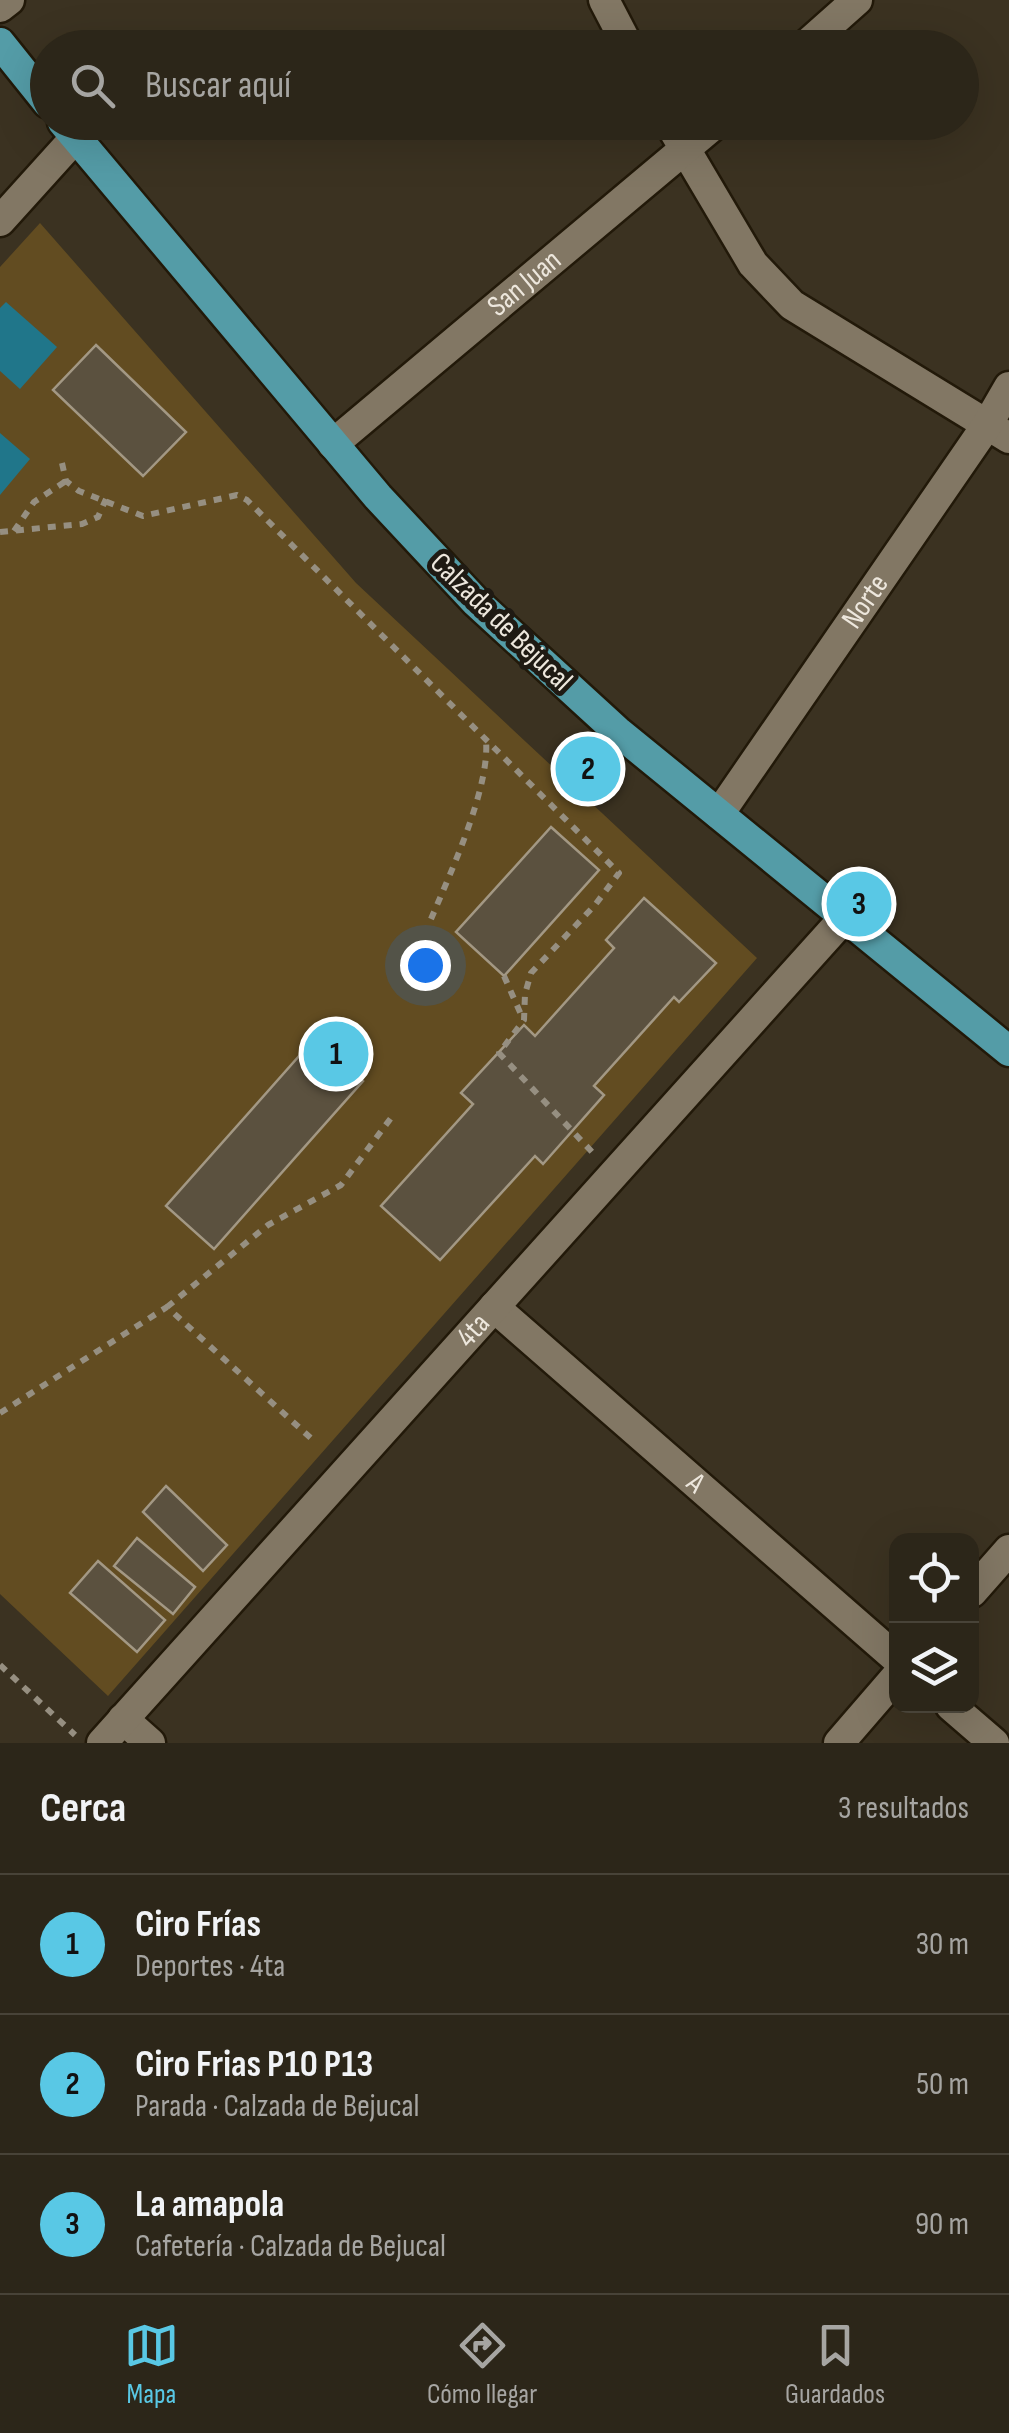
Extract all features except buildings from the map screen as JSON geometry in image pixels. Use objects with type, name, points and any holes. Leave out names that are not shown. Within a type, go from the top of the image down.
[{"type":"main road","points":[[0,43],[30,80]]},
{"type":"main road","name":"Calzada de Bejucal","points":[[77,140],[378,498],[503,628],[617,731],[1009,1051]]},
{"type":"street","points":[[0,8],[9,0]]},
{"type":"street","points":[[604,0],[620,30]]},
{"type":"street","points":[[823,30],[857,0]]},
{"type":"street","points":[[0,221],[61,140]]},
{"type":"street","points":[[678,140],[754,264],[792,305],[998,432]]},
{"type":"street","name":"San Juan","points":[[332,444],[697,140]]},
{"type":"street","name":"Norte","points":[[719,814],[998,432],[1009,387]]},
{"type":"street","name":"4ta","points":[[102,1743],[845,917]]},
{"type":"street","name":"A","points":[[494,1307],[889,1652]]},
{"type":"street","points":[[979,1584],[1009,1550]]},
{"type":"street","points":[[839,1743],[889,1685]]},
{"type":"street","points":[[959,1713],[994,1743]]},
{"type":"street","points":[[123,1719],[150,1743]]},
{"type":"path","points":[[62,464],[66,481],[78,491],[143,516],[236,495],[247,500],[620,873],[532,973],[525,994],[524,1020],[498,1053],[613,1174]]},
{"type":"path","points":[[14,531],[34,502],[66,481]]},
{"type":"path","points":[[0,532],[82,524],[98,518],[106,499]]},
{"type":"path","points":[[430,919],[479,790],[488,760],[486,739]]},
{"type":"path","points":[[504,976],[524,1020]]},
{"type":"path","points":[[0,1413],[168,1307],[268,1225],[340,1185],[394,1114]]},
{"type":"path","points":[[168,1307],[314,1441]]},
{"type":"path","points":[[0,1665],[83,1743]]},
{"type":"shaded area","points":[[40,223],[356,583],[757,958],[108,1696],[0,1594],[0,267]]},
{"type":"water","points":[[6,302],[57,347],[20,389],[0,371],[0,308]]},
{"type":"water","points":[[0,433],[30,459],[0,495]]},
{"type":"place","name":"Ciro Frias P10 P13","points":[[588,769]]},
{"type":"place","name":"La amapola","points":[[859,904]]},
{"type":"place","name":"Ciro Frías","points":[[336,1054]]}]
